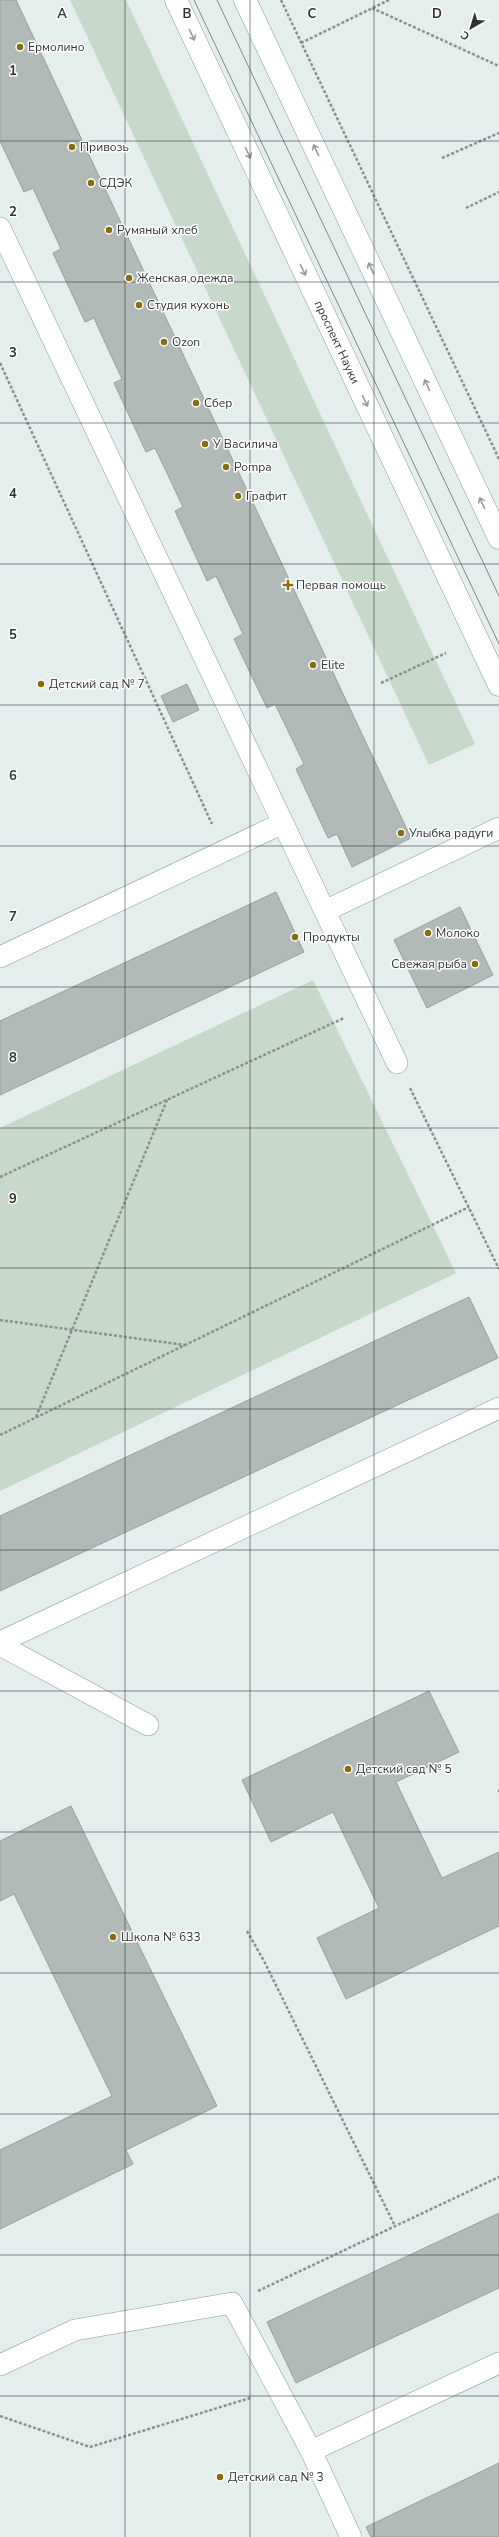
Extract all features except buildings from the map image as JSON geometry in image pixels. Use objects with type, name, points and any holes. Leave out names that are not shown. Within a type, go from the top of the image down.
[{"type":"main road","name":"проспект Науки","points":[[176,0],[499,685]]},
{"type":"main road","points":[[245,0],[499,538]]},
{"type":"lane","points":[[0,228],[397,1063]]},
{"type":"lane","points":[[0,957],[283,823]]},
{"type":"lane","points":[[325,911],[499,828]]},
{"type":"lane","points":[[0,1642],[499,1408]]},
{"type":"lane","points":[[0,1645],[148,1725]]},
{"type":"lane","points":[[0,2365],[75,2330],[232,2303],[311,2451],[350,2537]]},
{"type":"lane","points":[[311,2451],[499,2363]]},
{"type":"path","points":[[281,0],[499,459]]},
{"type":"path","points":[[301,42],[389,0]]},
{"type":"path","points":[[372,8],[499,66]]},
{"type":"path","points":[[442,158],[499,133]]},
{"type":"path","points":[[466,208],[499,192]]},
{"type":"path","points":[[0,363],[224,851]]},
{"type":"path","points":[[380,683],[446,653]]},
{"type":"path","points":[[0,1177],[370,1006]]},
{"type":"path","points":[[397,1063],[499,1269]]},
{"type":"path","points":[[36,1417],[167,1100]]},
{"type":"path","points":[[0,1435],[469,1207]]},
{"type":"path","points":[[0,1320],[186,1345]]},
{"type":"path","points":[[247,1931],[264,1961],[395,2226]]},
{"type":"path","points":[[232,2303],[499,2177]]},
{"type":"path","points":[[0,2416],[90,2447],[278,2389]]},
{"type":"green space","points":[[70,0],[126,0],[475,744],[429,765]]},
{"type":"green space","points":[[313,980],[456,1273],[0,1491],[0,1128]]},
{"type":"tram line","points":[[194,0],[499,644]]},
{"type":"tram line","points":[[217,0],[499,596]]},
{"type":"place","name":"Ермолино","points":[[20,47]]},
{"type":"place","name":"Привозь","points":[[72,147]]},
{"type":"place","name":"СДЭК","points":[[91,183]]},
{"type":"place","name":"Румяный хлеб","points":[[109,230]]},
{"type":"place","name":"Женская одежда","points":[[129,278]]},
{"type":"place","name":"Студия кухонь","points":[[139,305]]},
{"type":"place","name":"Ozon","points":[[164,342]]},
{"type":"place","name":"Сбер","points":[[196,403]]},
{"type":"place","name":"У Василича","points":[[205,444]]},
{"type":"place","name":"Pompa","points":[[226,467]]},
{"type":"place","name":"Графит","points":[[238,496]]},
{"type":"place","name":"Первая помощь","points":[[288,585]]},
{"type":"place","name":"Elite","points":[[313,665]]},
{"type":"place","name":"Детский сад № 7","points":[[41,684]]},
{"type":"place","name":"Улыбка радуги","points":[[401,833]]},
{"type":"place","name":"Молоко","points":[[428,933]]},
{"type":"place","name":"Продукты","points":[[295,937]]},
{"type":"place","name":"Свежая рыба","points":[[475,964]]},
{"type":"place","name":"Детский сад № 5","points":[[348,1769]]},
{"type":"place","name":"Школа № 633","points":[[113,1937]]},
{"type":"place","name":"Детский сад № 3","points":[[220,2477]]}]
